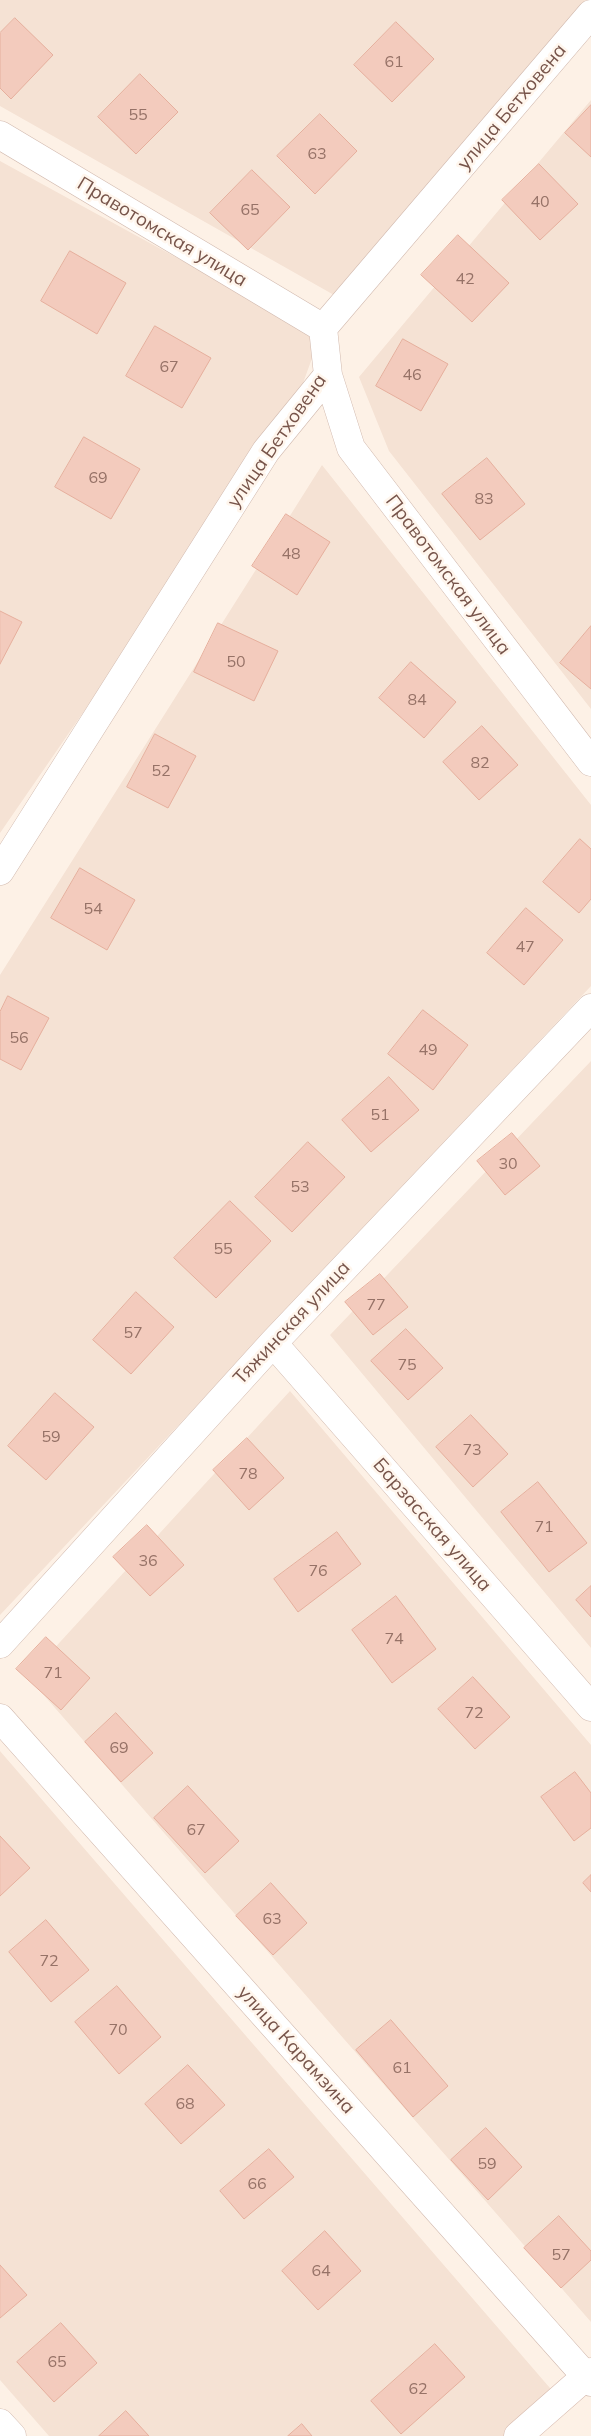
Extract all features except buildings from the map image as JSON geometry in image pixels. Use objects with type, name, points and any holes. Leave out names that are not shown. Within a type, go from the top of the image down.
[{"type":"street","name":"улица Бетховена","points":[[0,872],[266,451],[328,375],[324,328],[591,14]]},
{"type":"street","name":"Правотомская улица","points":[[0,135],[324,328]]},
{"type":"street","name":"Правотомская улица","points":[[328,375],[351,448],[591,762]]},
{"type":"street","name":"Тяжинская улица","points":[[0,1644],[273,1343],[591,1008]]},
{"type":"street","name":"Барзасская улица","points":[[273,1343],[591,1707]]},
{"type":"street","name":"улица Карамзина","points":[[0,1718],[589,2377]]},
{"type":"street","points":[[518,2436],[589,2377]]},
{"type":"street","points":[[0,2423],[12,2436]]},
{"type":"shaded area","points":[[0,0],[586,0],[334,295],[0,106]]},
{"type":"shaded area","points":[[591,100],[591,709],[389,451],[359,377]]},
{"type":"shaded area","points":[[0,161],[307,329],[323,328],[295,405],[0,833]]},
{"type":"shaded area","points":[[322,465],[591,805],[591,986],[0,1615],[0,975]]},
{"type":"shaded area","points":[[591,1061],[591,1648],[330,1335]]},
{"type":"shaded area","points":[[290,1391],[591,1745],[591,2322],[28,1677]]},
{"type":"shaded area","points":[[0,1751],[556,2395],[511,2436],[49,2436],[0,2380]]}]
